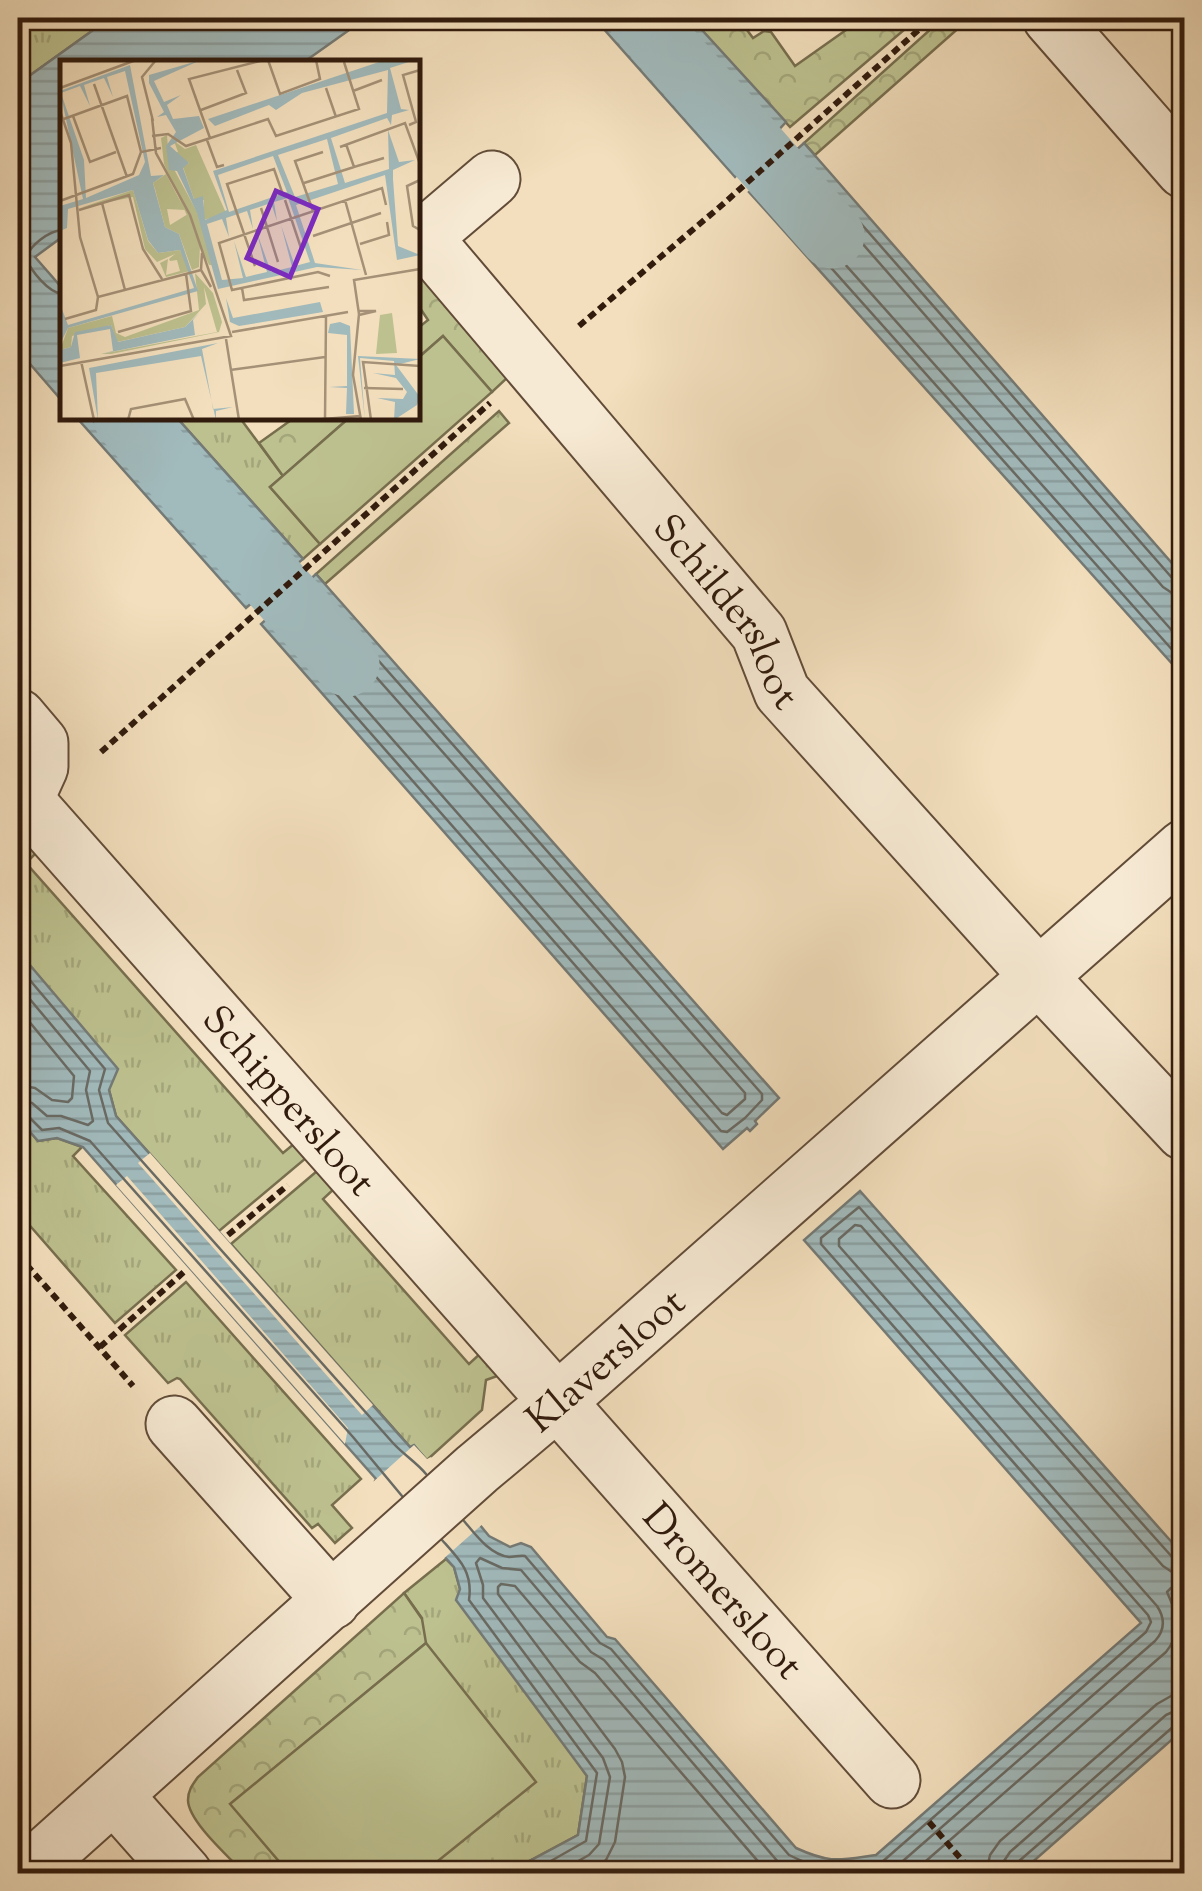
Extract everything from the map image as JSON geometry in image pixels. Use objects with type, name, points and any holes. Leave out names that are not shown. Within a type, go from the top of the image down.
[{"type":"street","points":[[1051,18],[1184,170]]},
{"type":"street","name":"Schildersloot","points":[[492,180],[421,240],[533,365],[759,633],[782,692],[1184,1132]]},
{"type":"street","name":"Schippersloot","points":[[18,717],[40,744],[27,790],[558,1401]]},
{"type":"street","name":"Klaversloot","points":[[25,1874],[477,1469],[1184,848]]},
{"type":"street","name":"Dromersloot","points":[[558,1401],[892,1780]]},
{"type":"street","points":[[174,1424],[332,1600]]},
{"type":"street","points":[[114,1796],[184,1874]]},
{"type":"path","points":[[27,790],[68,781],[533,365],[722,205],[932,18]]},
{"type":"path","points":[[228,1235],[258,1210]]},
{"type":"path","points":[[18,1255],[154,1410],[174,1424]]},
{"type":"path","points":[[100,1347],[185,1272]]},
{"type":"green space","points":[[18,18],[110,18],[18,84]]},
{"type":"green space","points":[[706,18],[738,18],[753,38],[764,31],[771,32],[795,66],[863,18],[918,18],[790,127],[697,25]]},
{"type":"green space","points":[[943,18],[970,18],[815,155],[804,143]]},
{"type":"green space","points":[[420,274],[424,274],[447,308],[507,378],[492,392],[443,336],[420,356],[420,326],[428,320],[420,308]]},
{"type":"green space","points":[[443,336],[492,392],[320,544],[270,487],[347,420],[420,420],[420,356]]},
{"type":"green space","points":[[499,411],[509,423],[325,584],[316,574]]},
{"type":"green space","points":[[179,420],[241,420],[283,476],[270,487],[320,544],[303,559]]},
{"type":"green space","points":[[291,420],[347,420],[283,476],[259,443]]},
{"type":"green space","points":[[18,829],[39,850],[26,863],[283,1153],[295,1143],[312,1153],[219,1231],[116,1116],[109,1090],[18,954]]},
{"type":"green space","points":[[18,1118],[38,1141],[57,1138],[82,1147],[73,1156],[176,1270],[115,1323],[18,1212]]},
{"type":"green space","points":[[323,1166],[335,1188],[323,1199],[469,1364],[483,1351],[503,1374],[486,1380],[482,1410],[427,1460],[414,1446],[411,1448],[231,1244]]},
{"type":"green space","points":[[186,1282],[361,1479],[332,1505],[352,1528],[335,1543],[318,1524],[312,1528],[180,1379],[168,1383],[125,1335]]},
{"type":"green space","points":[[446,1559],[454,1567],[460,1589],[587,1776],[578,1835],[507,1873],[289,1873],[422,1618],[404,1593]]},
{"type":"green space","points":[[404,1593],[422,1619],[426,1643],[231,1804],[289,1873],[244,1873],[195,1818],[188,1800],[193,1785]]},
{"type":"green space","points":[[426,1643],[536,1782],[423,1873],[289,1873],[230,1804]]},
{"type":"water","points":[[110,18],[366,18],[307,60],[60,60],[60,238],[35,257],[60,286],[60,399],[18,350],[18,84]]},
{"type":"water","points":[[594,18],[691,18],[786,122],[735,177]]},
{"type":"water","points":[[804,143],[1184,577],[1184,677],[749,192]]},
{"type":"water","points":[[79,420],[179,420],[303,559],[246,608]]},
{"type":"water","points":[[316,574],[779,1098],[750,1131],[747,1128],[723,1149],[261,624]]},
{"type":"water","points":[[18,951],[118,1069],[109,1090],[116,1116],[400,1436],[410,1447],[414,1445],[489,1536],[510,1547],[521,1543],[531,1547],[796,1848],[835,1859],[876,1855],[1141,1623],[804,1240],[860,1191],[1184,1556],[1184,1729],[1020,1873],[507,1873],[578,1835],[587,1776],[456,1600],[460,1589],[454,1567],[83,1147],[57,1138],[38,1141],[18,1118]]},
{"type":"pier","points":[[150,1153],[373,1405],[362,1415],[138,1163]]},
{"type":"pier","points":[[127,1176],[348,1428],[345,1444],[116,1185]]},
{"type":"pier","points":[[414,1445],[427,1459],[431,1457],[485,1522],[441,1561],[373,1482]]},
{"type":"waterway","points":[[640,18],[832,236]]},
{"type":"waterway","points":[[128,420],[347,664]]}]
